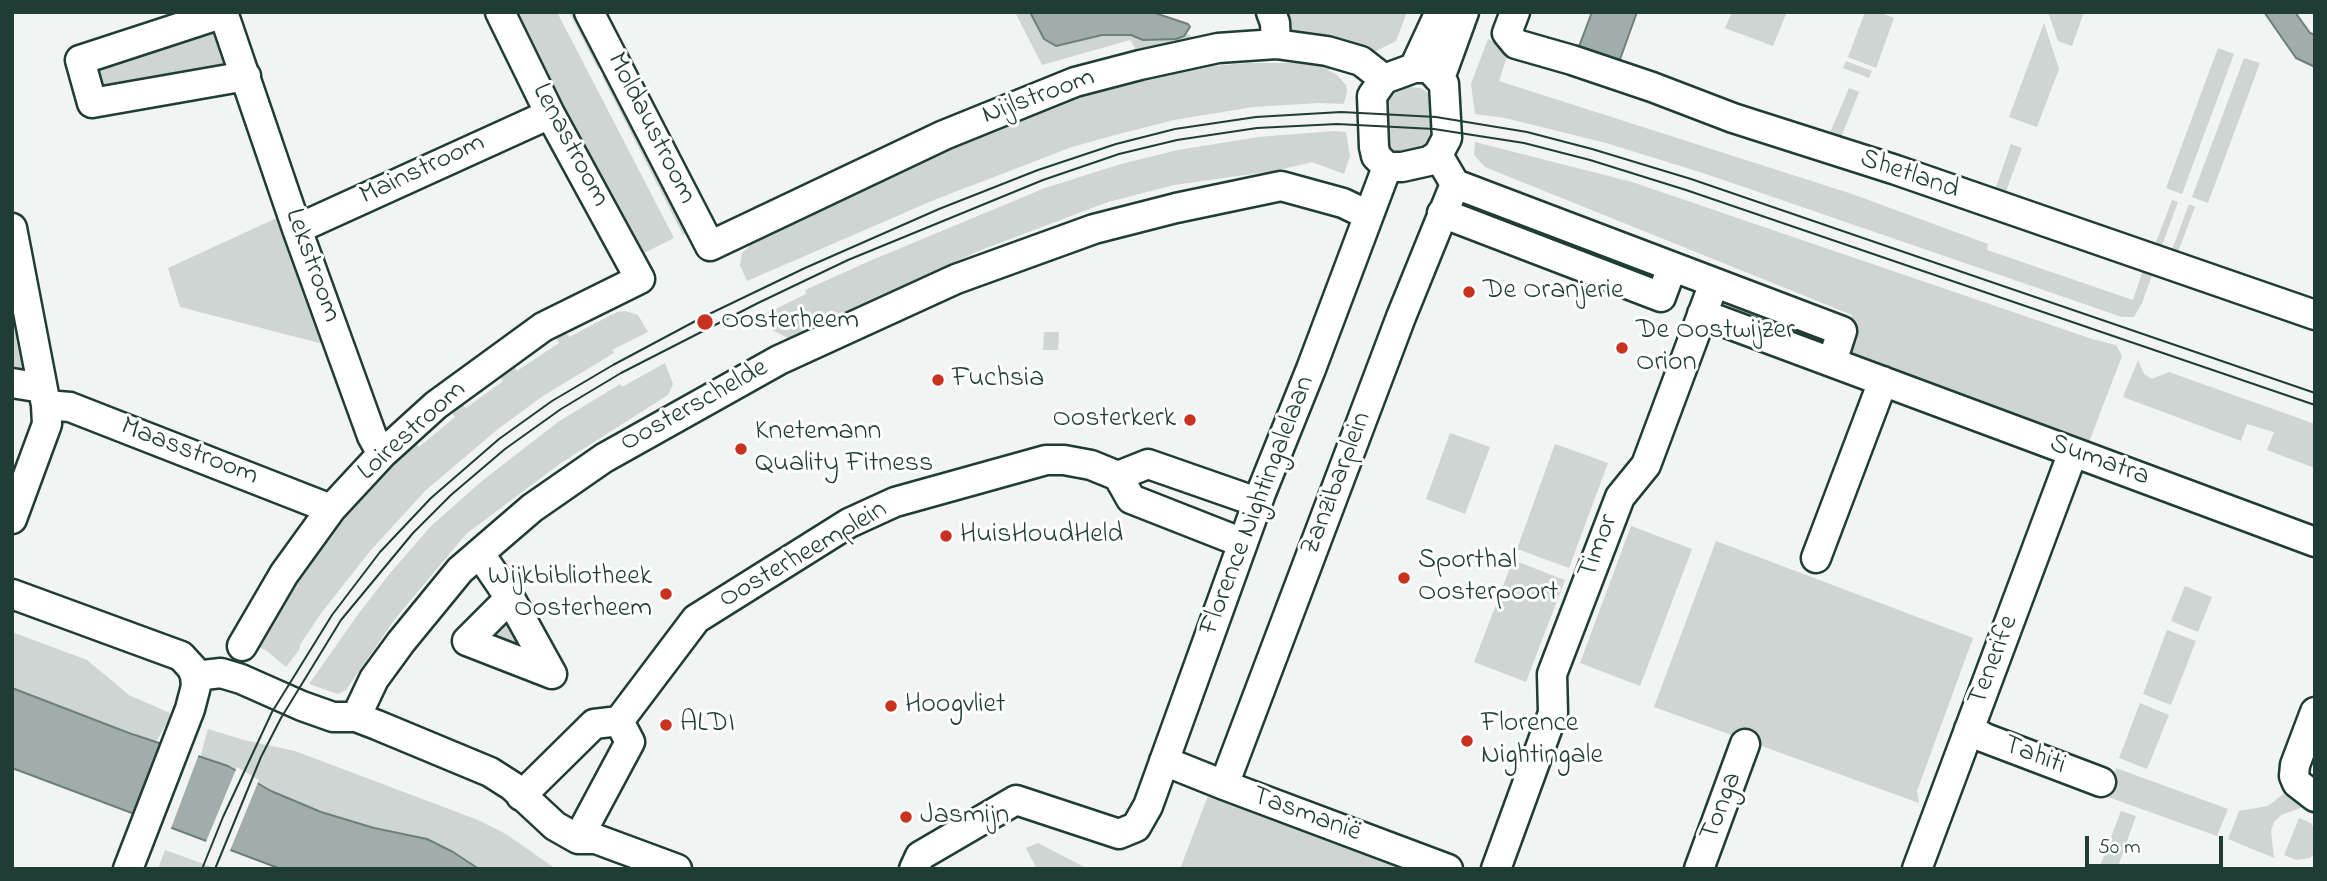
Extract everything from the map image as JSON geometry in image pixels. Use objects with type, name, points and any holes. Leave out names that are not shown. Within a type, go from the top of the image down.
[{"type":"street","name":"Lenastroom","points":[[500,12],[550,114],[640,279]]},
{"type":"street","name":"Moldaustroom","points":[[589,12],[710,246]]},
{"type":"street","points":[[1271,12],[1275,23],[1276,44]]},
{"type":"street","points":[[1427,73],[1384,79],[1375,89],[1371,103],[1374,147],[1376,156],[1387,167],[1402,167],[1429,161],[1438,155],[1447,138],[1445,97],[1427,73],[1440,12]]},
{"type":"street","points":[[1427,73],[1464,12]]},
{"type":"street","name":"Lekstroom","points":[[246,76],[92,103],[80,60],[223,13],[246,76],[297,229],[372,436],[382,454]]},
{"type":"street","name":"Shetland","points":[[1511,22],[1516,44],[1653,87],[1733,118],[1896,170],[2315,315]]},
{"type":"street","name":"Nijlstroom","points":[[710,246],[944,135],[1075,82],[1218,48],[1276,44],[1327,51],[1361,61],[1384,79]]},
{"type":"street","name":"Mainstroom","points":[[297,229],[550,114]]},
{"type":"street","points":[[1438,155],[1455,184],[1842,331],[1832,362]]},
{"type":"street","name":"Florence Nightingalelaan","points":[[914,869],[920,856],[1016,800],[1119,834],[1136,827],[1148,806],[1257,502],[1311,369],[1387,167]]},
{"type":"street","name":"Zanzibarplein","points":[[1224,785],[1401,317],[1455,184]]},
{"type":"street","name":"Oosterschelde","points":[[356,717],[374,679],[460,570],[532,508],[625,445],[779,360],[956,279],[1094,229],[1188,205],[1281,186],[1343,204],[1368,215]]},
{"type":"street","points":[[1442,212],[1661,297],[1672,267]]},
{"type":"street","points":[[12,228],[19,305],[44,396],[47,424],[12,519]]},
{"type":"street","name":"Loirestroom","points":[[242,646],[284,574],[331,509],[382,454],[436,405],[543,327],[640,279]]},
{"type":"street","name":"Timor","points":[[1496,869],[1553,713],[1552,674],[1620,497],[1646,465],[1714,283]]},
{"type":"street","name":"Sumatra","points":[[1702,314],[2315,542]]},
{"type":"street","points":[[1816,558],[1883,381]]},
{"type":"street","name":"Maasstroom","points":[[12,383],[331,509]]},
{"type":"street","name":"Tenerife","points":[[1917,869],[2073,452]]},
{"type":"street","name":"Oosterheemplein","points":[[619,722],[696,619],[849,523],[895,502],[1046,460],[1063,460],[1118,476]]},
{"type":"street","points":[[1243,543],[1131,499],[1118,476],[1148,464],[1257,502]]},
{"type":"street","points":[[480,554],[510,598]]},
{"type":"street","points":[[12,594],[181,656],[195,676],[194,698],[128,869]]},
{"type":"street","points":[[195,676],[221,673],[333,717],[356,717],[490,772],[512,786],[555,826],[578,839],[596,839],[677,869]]},
{"type":"street","points":[[2315,712],[2295,765],[2294,776],[2297,783],[2315,797]]},
{"type":"street","points":[[521,796],[594,724],[619,722],[630,741],[578,839]]},
{"type":"street","name":"Tahiti","points":[[1969,729],[1985,738],[2101,782]]},
{"type":"street","name":"Tonga","points":[[1699,869],[1745,744]]},
{"type":"street","name":"Tasmanië","points":[[1164,761],[1448,869]]},
{"type":"shaded area","points":[[515,12],[557,12],[674,238],[640,255]]},
{"type":"shaded area","points":[[569,12],[576,12],[603,66],[598,69]]},
{"type":"shaded area","points":[[1015,12],[1030,12],[1044,39],[1056,46],[1102,35],[1131,35],[1143,40],[1184,36],[1186,33],[1198,41],[1140,56],[1130,40],[1042,65]]},
{"type":"shaded area","points":[[1030,12],[1152,12],[1190,27],[1184,36],[1176,39],[1143,40],[1131,35],[1102,35],[1056,46],[1044,39]]},
{"type":"shaded area","points":[[1281,12],[1407,12],[1396,41],[1374,52],[1285,36]]},
{"type":"shaded area","points":[[1592,12],[1637,12],[1618,65],[1578,49]]},
{"type":"shaded area","points":[[1729,12],[1787,12],[1773,46],[1725,28],[1731,14]]},
{"type":"shaded area","points":[[1865,12],[1879,12],[1894,18],[1876,68],[1848,57]]},
{"type":"shaded area","points":[[2048,12],[2084,12],[2072,46],[2058,41]]},
{"type":"shaded area","points":[[2264,12],[2295,12],[2310,33],[2315,35],[2315,67],[2296,58]]},
{"type":"shaded area","points":[[214,23],[231,70],[102,92],[92,66]]},
{"type":"shaded area","points":[[2044,23],[2059,69],[2037,127],[2009,117]]},
{"type":"shaded area","points":[[1488,39],[1509,50],[1499,81],[1852,194],[1988,244],[1987,250],[2133,300],[2145,264],[2155,267],[2142,303],[2134,317],[2122,317],[1706,174],[1606,143],[1505,118],[1475,114],[1471,84]]},
{"type":"shaded area","points":[[2218,48],[2234,54],[2182,194],[2166,188]]},
{"type":"shaded area","points":[[2244,58],[2260,63],[2208,203],[2192,197]]},
{"type":"shaded area","points":[[1846,61],[1872,71],[1869,78],[1843,68]]},
{"type":"shaded area","points":[[1292,63],[1329,67],[1329,71],[1336,74],[1346,85],[1344,104],[1253,107],[1174,120],[1115,135],[1072,147],[934,200],[747,281],[740,265],[742,253],[749,247],[748,243],[902,173],[906,168],[1027,115],[1083,95],[1160,75],[1200,67]]},
{"type":"shaded area","points":[[608,72],[692,231],[683,235],[602,76]]},
{"type":"shaded area","points":[[1408,87],[1421,88],[1432,96],[1434,139],[1423,150],[1397,154],[1383,141],[1383,108],[1395,93]]},
{"type":"shaded area","points":[[1849,88],[1859,92],[1840,140],[1829,135]]},
{"type":"shaded area","points":[[1346,132],[1350,156],[1344,174],[1312,162],[1279,170],[1174,185],[1108,202],[981,250],[788,338],[772,330],[763,315],[806,294],[805,290],[1045,188],[1121,164],[1178,150],[1258,137]]},
{"type":"shaded area","points":[[1475,142],[1632,182],[2116,345],[2122,356],[2086,450],[1851,363],[1842,350],[1852,315],[1485,167],[1474,155]]},
{"type":"shaded area","points":[[2011,144],[2022,148],[2005,194],[1995,190]]},
{"type":"shaded area","points":[[2172,200],[2178,202],[2161,248],[2155,245]]},
{"type":"shaded area","points":[[2189,204],[2195,207],[2178,252],[2172,250]]},
{"type":"shaded area","points":[[281,216],[327,345],[180,307],[168,268]]},
{"type":"shaded area","points":[[625,311],[638,315],[648,332],[612,350],[614,353],[543,396],[498,429],[426,490],[371,550],[322,612],[286,667],[267,651],[253,644],[341,514],[412,439],[419,447],[455,417],[448,408],[459,400],[466,408],[503,381],[496,372],[511,362],[517,371],[559,343],[553,334],[563,328],[569,337],[617,312]]},
{"type":"shaded area","points":[[14,316],[25,380],[12,378]]},
{"type":"shaded area","points":[[1044,332],[1059,332],[1058,350],[1043,350]]},
{"type":"shaded area","points":[[2138,360],[2144,374],[2152,379],[2169,372],[2315,424],[2315,468],[2267,450],[2274,432],[2247,424],[2241,441],[2123,397]]},
{"type":"shaded area","points":[[665,363],[673,384],[668,395],[561,463],[466,534],[395,619],[346,690],[338,694],[309,684],[359,613],[431,526],[482,481],[558,422],[620,384],[622,387]]},
{"type":"shaded area","points":[[1450,433],[1490,447],[1465,514],[1426,499]]},
{"type":"shaded area","points":[[1555,444],[1608,463],[1569,568],[1517,549]]},
{"type":"shaded area","points":[[1631,526],[1692,549],[1640,686],[1580,663]]},
{"type":"shaded area","points":[[1716,541],[1973,638],[1917,791],[1919,803],[1654,707]]},
{"type":"shaded area","points":[[1513,560],[1565,580],[1526,682],[1474,662]]},
{"type":"shaded area","points":[[2185,586],[2212,597],[2198,632],[2171,621]]},
{"type":"shaded area","points":[[503,613],[525,654],[486,633]]},
{"type":"shaded area","points":[[2167,630],[2196,641],[2171,705],[2143,694]]},
{"type":"shaded area","points":[[12,632],[87,660],[129,695],[170,713],[156,742],[12,688]]},
{"type":"shaded area","points":[[12,688],[129,733],[228,766],[271,791],[321,812],[374,828],[427,839],[479,869],[281,869],[12,768]]},
{"type":"shaded area","points":[[2140,703],[2169,715],[2147,769],[2119,758]]},
{"type":"shaded area","points":[[208,729],[295,751],[478,820],[506,834],[556,869],[479,869],[427,839],[374,828],[321,812],[271,791],[228,766],[200,758]]},
{"type":"shaded area","points":[[2116,768],[2228,809],[2217,836],[2108,797]]},
{"type":"shaded area","points":[[2291,788],[2307,800],[2303,807],[2281,815],[2274,822],[2271,831],[2274,858],[2228,839],[2239,811],[2268,806]]},
{"type":"shaded area","points":[[1209,793],[1415,869],[1180,869]]},
{"type":"shaded area","points":[[2121,811],[2136,816],[2117,869],[2099,869]]},
{"type":"shaded area","points":[[2299,818],[2311,823],[2315,830],[2315,853],[2310,858],[2296,860],[2284,855]]},
{"type":"shaded area","points":[[1038,843],[1088,869],[1037,869],[1026,848]]},
{"type":"shaded area","points":[[165,850],[218,869],[158,869]]},
{"type":"pier","points":[[161,740],[199,754],[170,831],[132,817]]},
{"type":"pier","points":[[237,767],[259,780],[229,853],[205,844]]},
{"type":"tram line","points":[[202,869],[272,712],[332,615],[380,552],[431,498],[499,439],[552,401],[613,365],[703,317],[805,268],[939,209],[1038,170],[1116,144],[1175,129],[1256,117],[1341,112],[1436,117],[1527,132],[1691,179],[2315,393]]},
{"type":"tram line","points":[[215,869],[261,757],[281,718],[341,620],[413,533],[451,495],[505,449],[561,409],[621,373],[848,260],[1043,180],[1119,154],[1177,140],[1257,128],[1337,124],[1434,129],[1524,143],[1686,190],[2315,405]]},
{"type":"place","name":"De Oranjerie","points":[[1469,292]]},
{"type":"place","name":"Oosterheem","points":[[705,322]]},
{"type":"place","name":"De Oostwijzer Orion","points":[[1622,348]]},
{"type":"place","name":"Fuchsia","points":[[938,380]]},
{"type":"place","name":"Oosterkerk","points":[[1190,420]]},
{"type":"place","name":"Knetemann Quality Fitness","points":[[741,449]]},
{"type":"place","name":"HuisHoudHeld","points":[[946,536]]},
{"type":"place","name":"Sporthal Oosterpoort","points":[[1404,578]]},
{"type":"place","name":"Wijkbibliotheek Oosterheem","points":[[666,594]]},
{"type":"place","name":"Hoogvliet","points":[[891,706]]},
{"type":"place","name":"ALDI","points":[[666,725]]},
{"type":"place","name":"Florence Nightingale","points":[[1467,741]]},
{"type":"place","name":"Jasmijn","points":[[906,817]]}]
